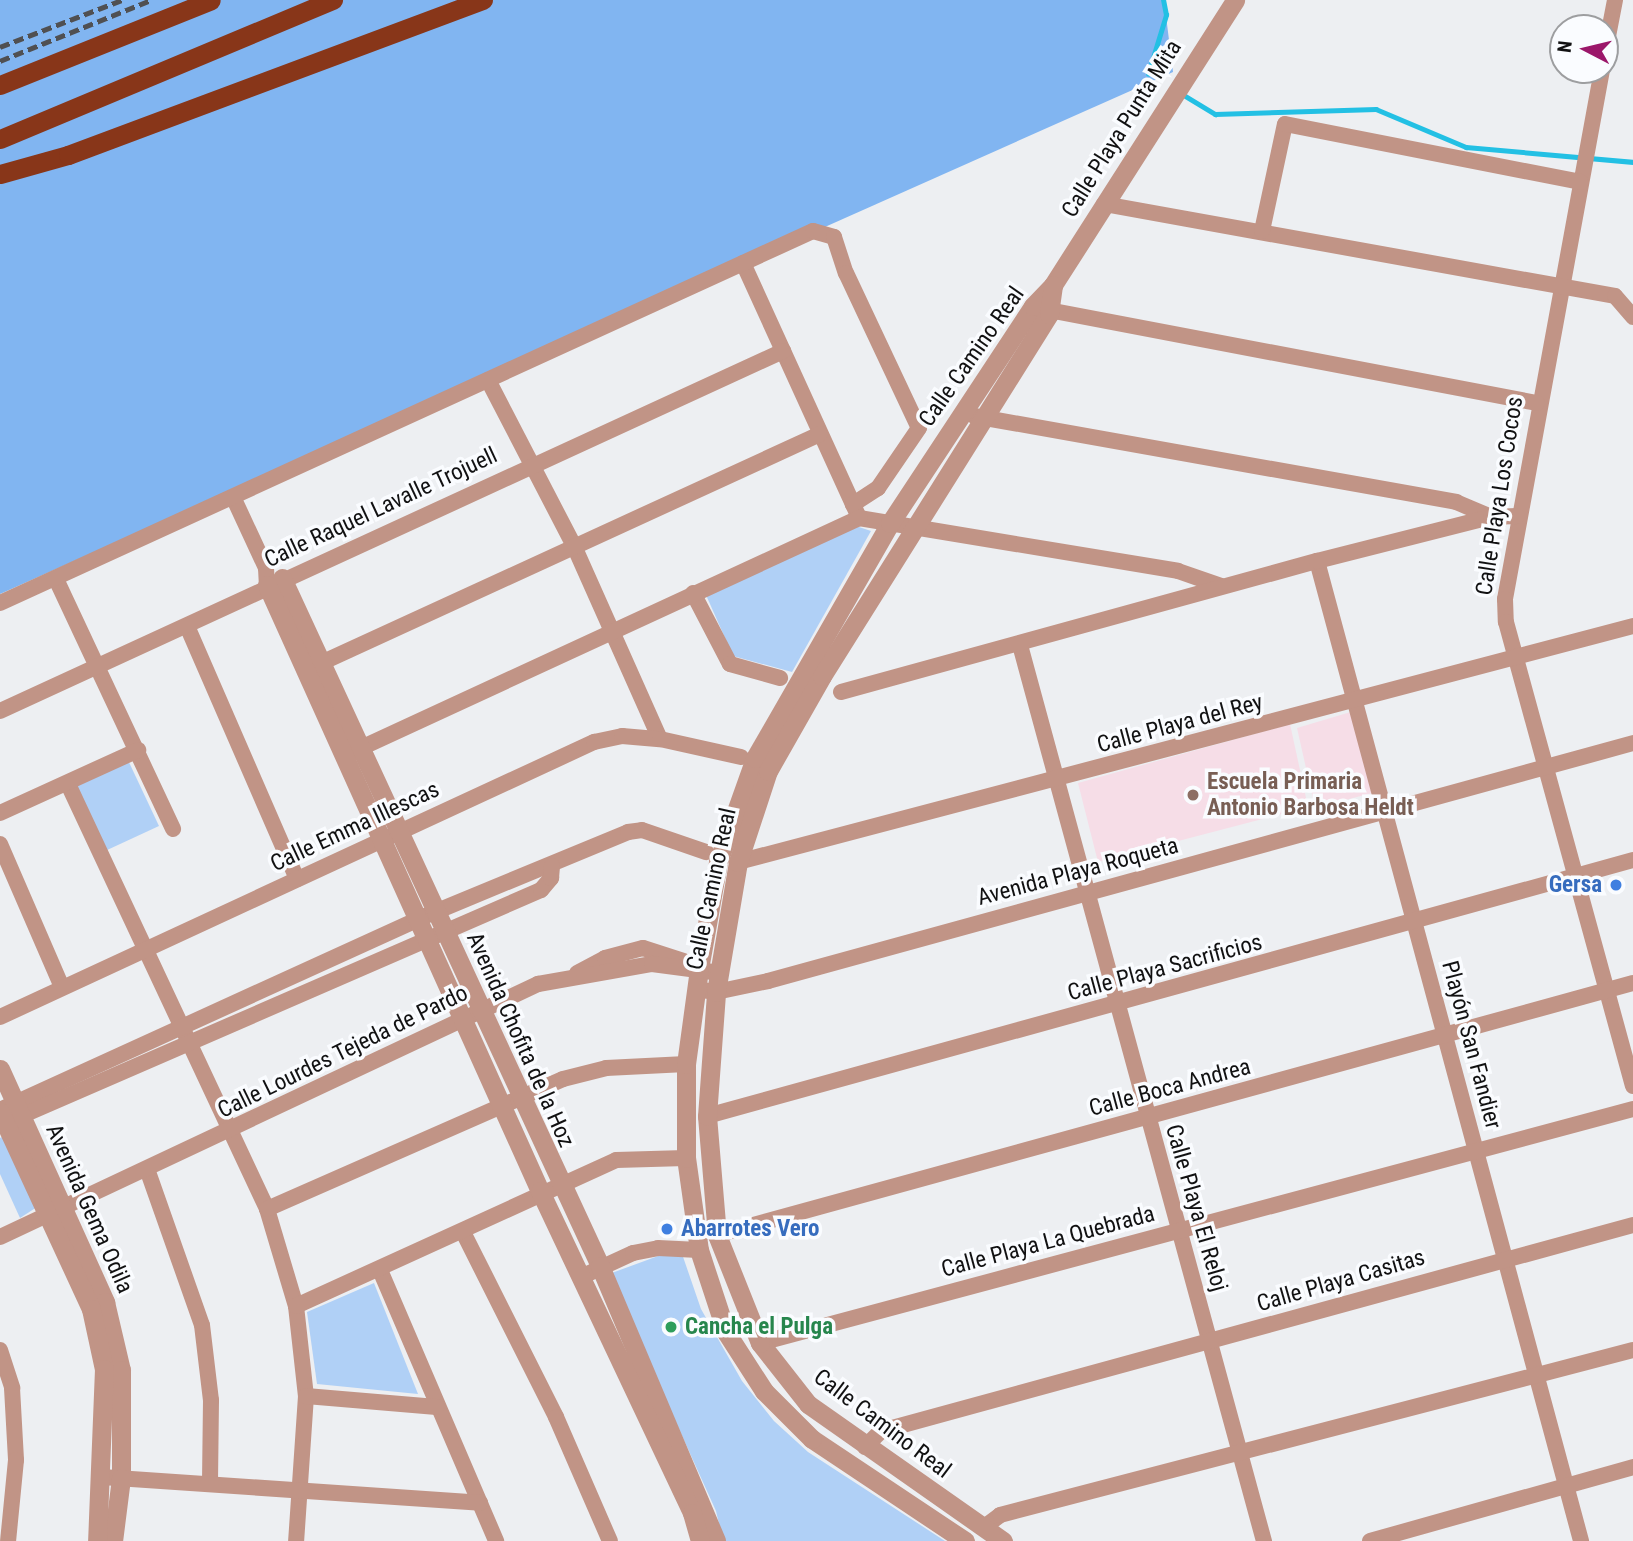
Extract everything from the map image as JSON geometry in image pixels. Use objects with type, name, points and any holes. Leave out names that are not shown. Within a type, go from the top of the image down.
[{"type":"highway","points":[[0,85],[211,0]]},
{"type":"highway","points":[[0,139],[333,0]]},
{"type":"highway","points":[[0,174],[68,155],[483,0]]},
{"type":"street","name":"Calle Playa Punta Mita","points":[[1053,285],[1235,0]]},
{"type":"street","name":"Calle Playa Los Cocos","points":[[1599,84],[1537,404],[1505,599],[1516,657],[1633,1086]]},
{"type":"street","points":[[1262,231],[1285,124],[1580,182]]},
{"type":"street","points":[[1104,204],[1615,296],[1633,317]]},
{"type":"street","points":[[0,603],[234,499],[813,231],[826,231],[834,237],[857,299],[919,428],[878,488],[856,511],[693,593],[342,757]]},
{"type":"street","points":[[743,263],[856,511],[913,529],[1178,571],[1222,586]]},
{"type":"street","name":"Calle Camino Real","points":[[1003,1541],[865,1447],[808,1404],[760,1343],[717,1235],[707,1116],[718,983],[738,862],[749,820],[773,761],[980,420],[1053,285]]},
{"type":"street","points":[[1041,310],[1537,404]]},
{"type":"street","name":"Calle Camino Real","points":[[965,1541],[878,1486],[785,1414],[746,1365],[726,1332],[699,1250],[686,1158],[686,1064],[697,979],[718,862],[755,758],[890,523],[962,410],[1041,310]]},
{"type":"street","name":"Calle Raquel Lavalle Trojuell","points":[[0,711],[187,626],[272,577],[783,351]]},
{"type":"street","points":[[488,380],[574,546],[660,739]]},
{"type":"street","points":[[962,410],[980,420],[1455,502],[1491,517]]},
{"type":"street","points":[[321,663],[820,434]]},
{"type":"street","name":"Avenida Chofita de la Hoz","points":[[234,499],[272,577],[321,663],[362,748],[399,832],[430,925]]},
{"type":"street","points":[[841,692],[1020,645],[1317,561],[1491,517],[1517,516]]},
{"type":"street","name":"Playón San Fandier","points":[[1317,561],[1444,1037],[1507,1258],[1581,1541]]},
{"type":"street","name":"Avenida Chofita de la Hoz","points":[[272,577],[342,757],[380,841],[430,925],[549,1187],[592,1271],[646,1395],[716,1541]]},
{"type":"street","points":[[56,579],[99,665],[173,829]]},
{"type":"street","points":[[693,593],[730,664],[780,678]]},
{"type":"street","points":[[187,626],[298,879]]},
{"type":"street","name":"Calle Playa del Rey","points":[[738,862],[1356,702],[1633,626]]},
{"type":"street","name":"Calle Playa El Reloj","points":[[1020,645],[1264,1541]]},
{"type":"street","name":"Calle Emma Illescas","points":[[0,1017],[594,742],[622,736],[660,739],[741,757]]},
{"type":"street","name":"Avenida Playa Roqueta","points":[[697,979],[718,983],[1088,893],[1633,743]]},
{"type":"street","points":[[0,813],[138,750]]},
{"type":"street","points":[[68,784],[183,1037],[232,1130],[267,1209],[296,1306],[306,1396],[302,1492],[296,1541]]},
{"type":"street","points":[[7,1115],[430,925],[541,890],[551,878],[552,866],[642,830],[706,852]]},
{"type":"street","points":[[0,844],[62,987]]},
{"type":"street","name":"Calle Playa Sacrificios","points":[[707,1116],[1117,1005],[1633,860]]},
{"type":"street","name":"Calle Lourdes Tejeda de Pardo","points":[[0,1237],[538,984],[653,964],[697,979]]},
{"type":"street","name":"Calle Boca Andrea","points":[[717,1235],[1633,983]]},
{"type":"street","points":[[267,1209],[511,1100],[606,1068],[686,1064]]},
{"type":"street","name":"Avenida Gema Odila","points":[[0,1069],[7,1115],[105,1302],[121,1370],[112,1478],[113,1541]]},
{"type":"street","name":"Calle Playa La Quebrada","points":[[760,1343],[1633,1109]]},
{"type":"street","points":[[296,1306],[463,1232],[549,1187],[615,1160],[686,1158]]},
{"type":"street","points":[[147,1169],[202,1325],[211,1400],[210,1484]]},
{"type":"street","name":"Calle Playa Casitas","points":[[865,1447],[881,1431],[1633,1225]]},
{"type":"street","points":[[463,1232],[556,1417],[610,1541]]},
{"type":"street","points":[[592,1271],[658,1248],[699,1250]]},
{"type":"street","points":[[380,1270],[496,1541]]},
{"type":"street","points":[[0,1350],[12,1388],[16,1460],[8,1541]]},
{"type":"street","points":[[983,1528],[1000,1515],[1633,1350]]},
{"type":"street","name":"Avenida Chofita de la Hoz","points":[[646,1395],[692,1513],[700,1541]]},
{"type":"street","points":[[306,1396],[438,1407]]},
{"type":"street","points":[[1370,1541],[1633,1468]]},
{"type":"street","points":[[112,1478],[480,1503]]},
{"type":"street","name":"Avenida Gema Odila","points":[[97,1541],[112,1478]]},
{"type":"shaded area","points":[[0,0],[1164,0],[1173,72],[0,594]]},
{"type":"shaded area","points":[[856,526],[871,531],[792,672],[733,656],[706,595]]},
{"type":"shaded area","points":[[1354,711],[1376,792],[1315,808],[1297,728]]},
{"type":"shaded area","name":"Escuela Primaria Antonio Barbosa Heldt","points":[[1290,724],[1308,807],[1098,862],[1078,783]]},
{"type":"shaded area","points":[[127,758],[159,826],[105,851],[76,783]]},
{"type":"shaded area","points":[[4,1136],[37,1207],[20,1218],[0,1174],[0,1138]]},
{"type":"shaded area","points":[[680,1248],[701,1309],[742,1381],[774,1421],[808,1452],[945,1541],[723,1541],[716,1511],[609,1274]]},
{"type":"shaded area","points":[[374,1283],[418,1394],[317,1384],[307,1312]]},
{"type":"waterway","points":[[1148,74],[1166,15],[1163,0]]},
{"type":"waterway","points":[[1182,94],[1215,114],[1376,109],[1466,147],[1633,162]]},
{"type":"railway","points":[[0,47],[122,0]]},
{"type":"railway","points":[[0,61],[151,0]]},
{"type":"place","name":"Escuela Primaria Antonio Barbosa Heldt","points":[[1193,795]]},
{"type":"place","name":"Gersa","points":[[1616,885]]},
{"type":"place","name":"Abarrotes Vero","points":[[667,1229]]},
{"type":"place","name":"Cancha el Pulga","points":[[671,1327]]}]
